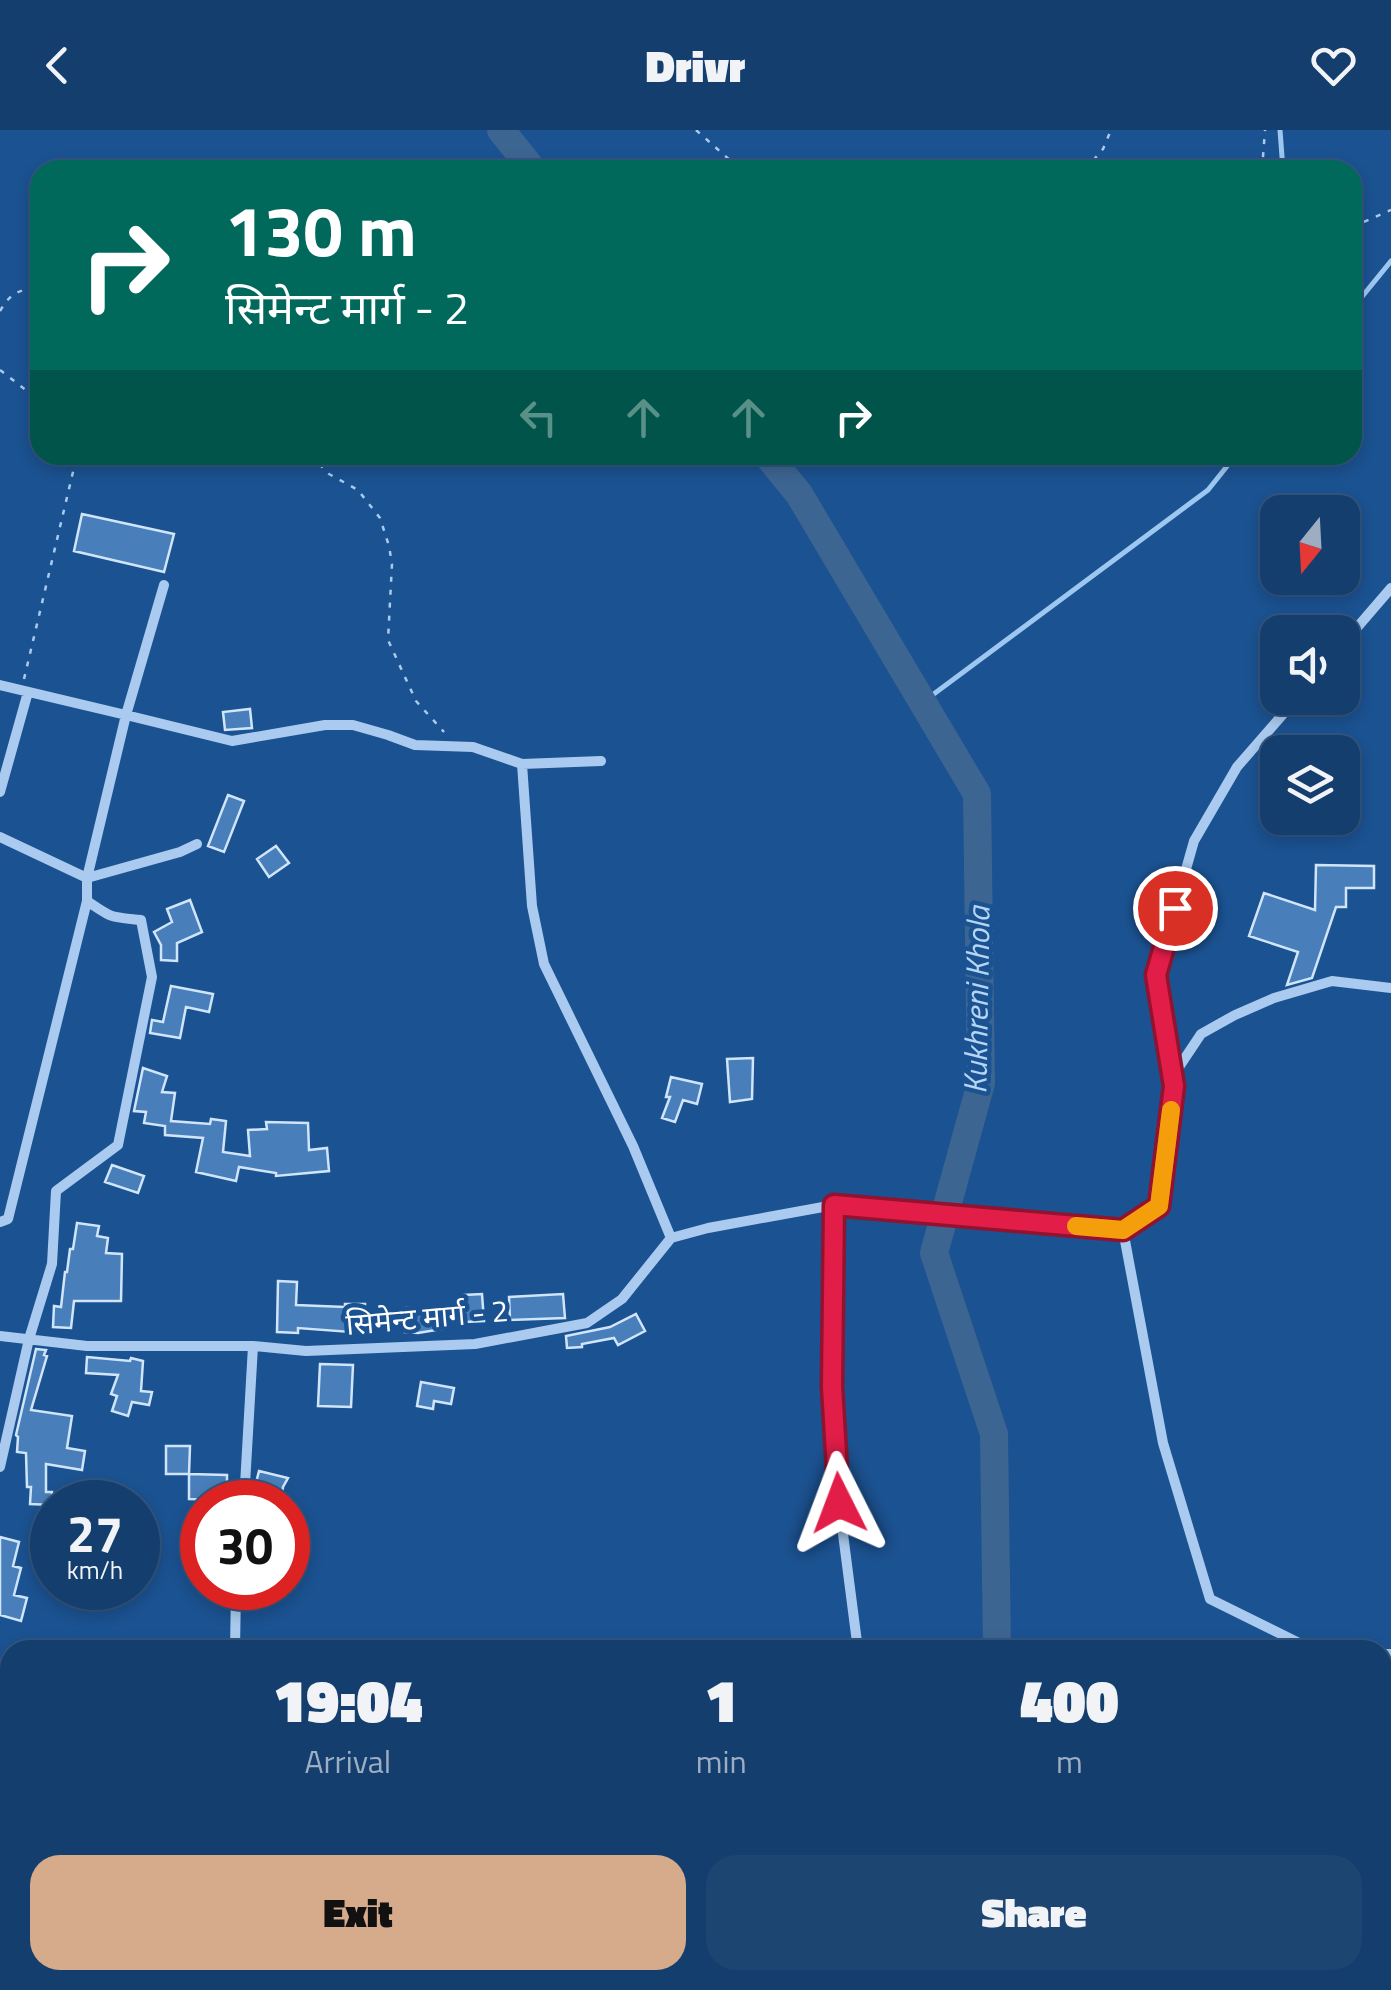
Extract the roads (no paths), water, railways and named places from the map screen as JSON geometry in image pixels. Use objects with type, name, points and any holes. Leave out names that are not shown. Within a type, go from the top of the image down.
[{"type":"street","points":[[0,1222],[8,1219],[88,901],[87,878],[126,715],[164,586]]},
{"type":"street","points":[[1360,623],[1391,588]]},
{"type":"street","points":[[0,685],[232,741],[325,725],[352,725],[415,745],[473,748],[522,764],[601,761]]},
{"type":"street","points":[[0,792],[24,691]]},
{"type":"street","points":[[522,764],[532,906],[544,964],[633,1146],[671,1238],[834,1205],[1123,1230],[1159,1206],[1174,1086],[1156,975],[1194,841],[1237,768],[1282,715]]},
{"type":"street","points":[[0,837],[87,878],[197,844]]},
{"type":"street","points":[[0,1467],[28,1340],[52,1264],[56,1191],[118,1145],[152,977],[141,920],[104,915],[88,901]]},
{"type":"street","points":[[1172,1076],[1201,1034],[1274,998],[1332,980],[1391,988]]},
{"type":"street","points":[[834,1205],[832,1387],[839,1503],[857,1640]]},
{"type":"street","points":[[1123,1230],[1163,1443],[1210,1598],[1293,1640]]},
{"type":"street","name":"सिमेन्ट मार्ग - 2","points":[[0,1336],[87,1346],[253,1346],[306,1351],[475,1344],[587,1323],[622,1299],[671,1238]]},
{"type":"street","points":[[245,1480],[253,1346]]},
{"type":"street","points":[[235,1640],[236,1610]]},
{"type":"waterway","name":"Kukhreni Khola","points":[[501,130],[525,160]]},
{"type":"waterway","points":[[1280,130],[1282,160]]},
{"type":"waterway","points":[[1362,297],[1391,261]]},
{"type":"waterway","name":"Kukhreni Khola","points":[[775,465],[799,494],[977,794],[981,1083],[934,1253],[994,1434],[997,1640]]},
{"type":"waterway","points":[[923,702],[1208,490],[1228,465]]}]
